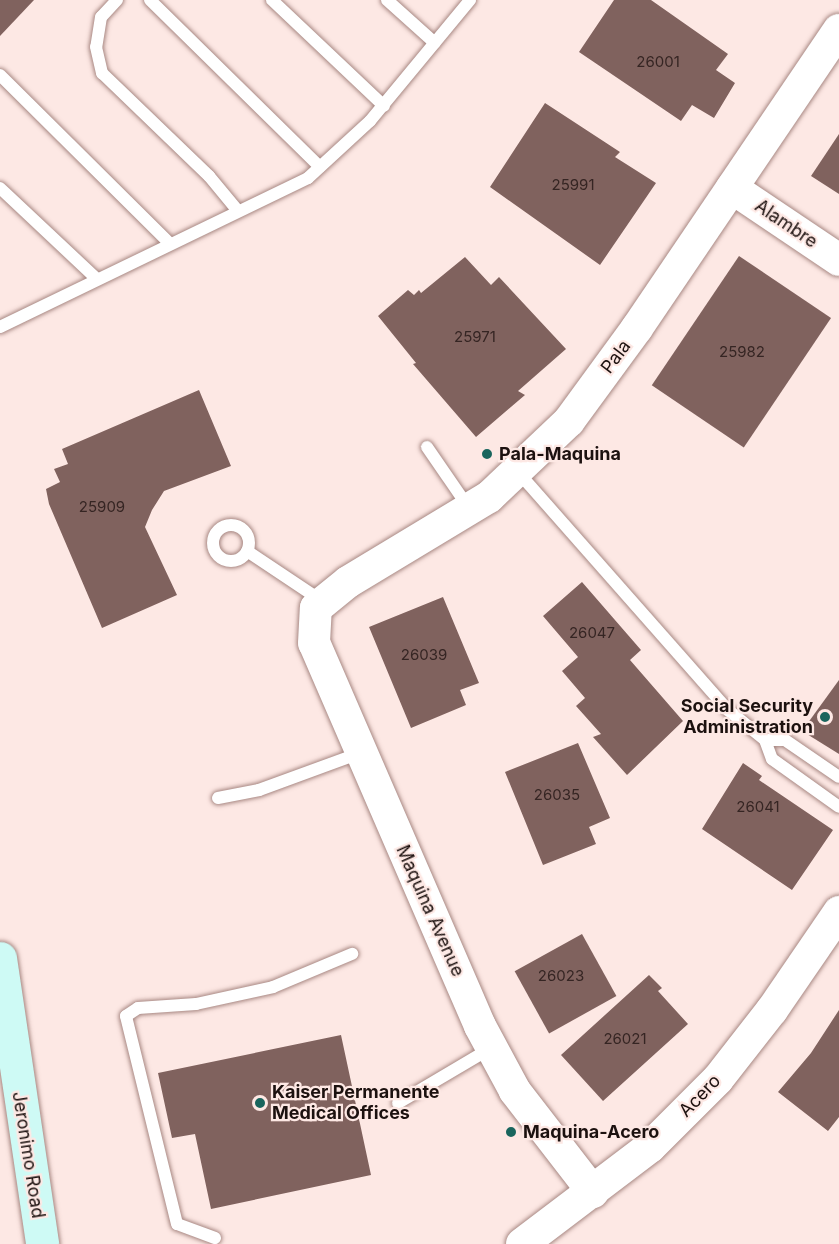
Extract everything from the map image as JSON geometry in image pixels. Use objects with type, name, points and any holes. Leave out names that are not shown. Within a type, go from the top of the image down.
[{"type":"main road","name":"Jeronimo Road","points":[[0,958],[42,1244]]},
{"type":"street","name":"Pala","points":[[320,605],[348,582],[470,509],[518,472],[569,421],[637,328],[839,30]]},
{"type":"street","name":"Alambre","points":[[732,188],[839,260]]},
{"type":"street","name":"Maquina Avenue","points":[[320,605],[314,643],[492,1048],[525,1105],[593,1192]]},
{"type":"street","name":"Acero","points":[[522,1244],[650,1147],[718,1079],[772,1010],[839,912]]},
{"type":"lane","points":[[117,0],[100,17],[96,47],[102,73],[209,176],[238,211]]},
{"type":"lane","points":[[150,0],[320,167]]},
{"type":"lane","points":[[272,0],[384,106]]},
{"type":"lane","points":[[387,0],[435,43]]},
{"type":"lane","points":[[0,327],[308,178],[384,106],[470,0]]},
{"type":"lane","points":[[0,75],[170,244]]},
{"type":"lane","points":[[0,188],[97,279]]},
{"type":"lane","points":[[427,447],[470,509]]},
{"type":"lane","points":[[518,472],[728,710],[765,740],[772,759],[839,807]]},
{"type":"lane","points":[[247,551],[320,605]]},
{"type":"lane","points":[[765,740],[785,740],[839,777]]},
{"type":"lane","points":[[218,798],[259,790],[362,753]]},
{"type":"lane","points":[[215,1238],[177,1224],[126,1016],[138,1008],[196,1004],[273,987],[352,954]]},
{"type":"lane","points":[[398,1103],[492,1048]]},
{"type":"building","points":[[0,0],[34,0],[0,36]]},
{"type":"building","points":[[614,0],[651,0],[728,54],[716,70],[735,83],[714,118],[692,105],[681,121],[579,52]]},
{"type":"building","points":[[545,103],[620,152],[615,157],[656,183],[600,265],[490,187]]},
{"type":"building","points":[[839,134],[839,194],[811,176]]},
{"type":"building","points":[[739,256],[831,318],[744,447],[652,385]]},
{"type":"building","points":[[465,257],[491,285],[499,277],[566,349],[518,391],[525,395],[476,437],[413,364],[416,363],[378,316],[408,290],[414,295],[419,290],[421,293]]},
{"type":"building","points":[[199,390],[231,466],[164,491],[152,510],[145,527],[177,595],[102,628],[49,504],[46,489],[60,482],[54,469],[68,464],[62,449]]},
{"type":"building","points":[[582,582],[641,650],[630,660],[683,721],[627,775],[593,737],[601,734],[576,706],[585,698],[562,671],[578,657],[543,616]]},
{"type":"building","points":[[443,597],[479,683],[460,690],[466,705],[411,728],[369,627]]},
{"type":"building","name":"Social Security Administration","points":[[839,680],[839,754],[802,731]]},
{"type":"building","points":[[578,743],[610,818],[589,827],[596,844],[543,865],[505,772]]},
{"type":"building","points":[[743,763],[762,776],[759,780],[833,830],[792,890],[702,829]]},
{"type":"building","points":[[582,934],[616,996],[549,1033],[515,971]]},
{"type":"building","points":[[649,975],[662,988],[658,991],[688,1024],[603,1101],[561,1055]]},
{"type":"building","points":[[839,1010],[839,1117],[828,1131],[778,1092],[811,1053]]},
{"type":"building","name":"Kaiser Permanente Medical Offices","points":[[341,1035],[371,1175],[211,1209],[195,1134],[172,1138],[158,1073]]},
{"type":"place","name":"Pala-Maquina","points":[[487,454]]},
{"type":"place","name":"Social Security Administration","points":[[825,717]]},
{"type":"place","name":"Kaiser Permanente Medical Offices","points":[[260,1103]]},
{"type":"place","name":"Maquina-Acero","points":[[511,1132]]}]
